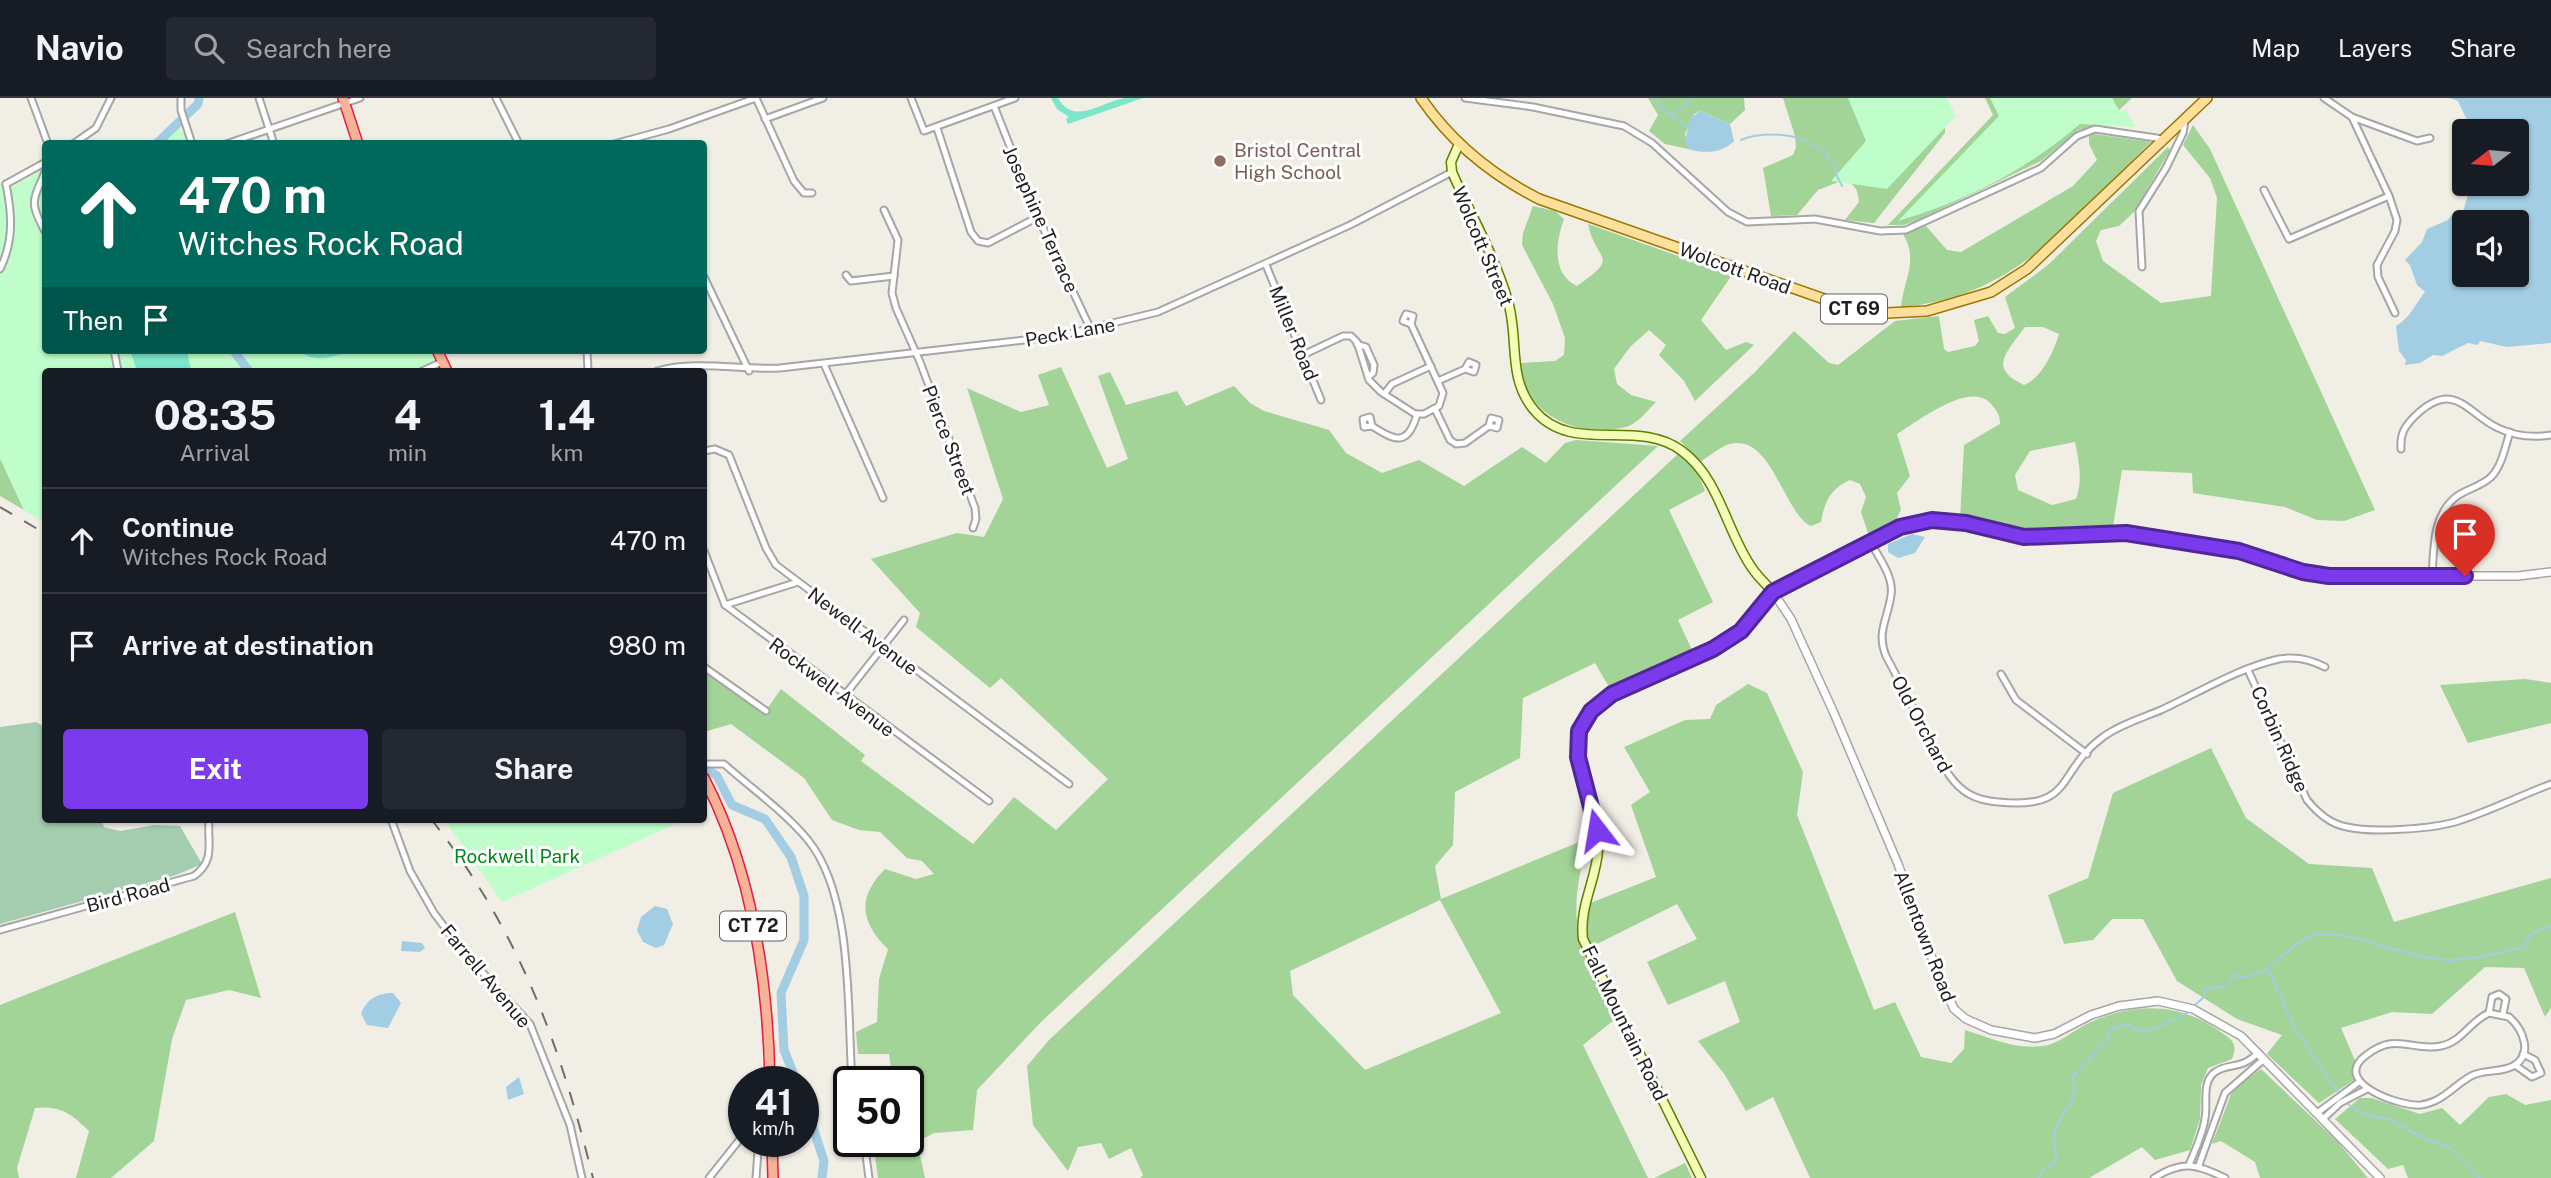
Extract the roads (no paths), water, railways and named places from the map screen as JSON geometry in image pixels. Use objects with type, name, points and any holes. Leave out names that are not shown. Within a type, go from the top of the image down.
[{"type":"highway","points":[[344,101],[357,140]]},
{"type":"highway","name":"CT 72","points":[[707,785],[734,844],[757,943],[769,1031],[770,1066]]},
{"type":"highway","points":[[772,1157],[773,1178]]},
{"type":"main road","name":"CT 69","points":[[1421,98],[1459,144]]},
{"type":"main road","name":"Wolcott Road","points":[[1459,144],[1502,178],[1557,206],[1844,306],[1908,313],[1963,303],[1991,292],[2027,270],[2207,98]]},
{"type":"main road","name":"Wolcott Street","points":[[1459,144],[1451,162],[1452,172],[1507,297],[1515,374],[1531,406],[1548,422],[1580,435],[1649,435],[1682,450],[1702,468],[1752,568],[1773,592]]},
{"type":"main road","name":"Fall Mountain Road","points":[[1701,1178],[1583,939],[1581,919],[1598,850],[1597,830],[1578,757],[1579,731],[1591,711],[1612,694],[1713,649],[1741,631],[1773,592]]},
{"type":"street","points":[[30,98],[46,140]]},
{"type":"street","points":[[79,140],[96,128],[111,98]]},
{"type":"street","points":[[181,98],[181,110],[191,140]]},
{"type":"street","points":[[259,98],[273,140]]},
{"type":"street","points":[[237,140],[344,101],[360,98]]},
{"type":"street","points":[[496,98],[517,140]]},
{"type":"street","points":[[640,140],[756,98],[794,181],[804,193],[812,193]]},
{"type":"street","points":[[765,119],[823,98]]},
{"type":"street","points":[[911,98],[924,131],[1015,98]]},
{"type":"street","points":[[1465,98],[1533,107],[1624,125],[1652,143],[1728,212],[1747,222],[1815,219],[1880,230],[1906,230],[2041,168],[2077,136],[2095,129],[2164,139]]},
{"type":"street","points":[[2324,98],[2353,117],[2417,141],[2430,138]]},
{"type":"street","name":"Josephine Terrace","points":[[994,106],[1038,217],[1091,330]]},
{"type":"street","points":[[2353,117],[2389,196],[2396,220],[2395,231],[2377,265],[2378,277],[2395,313]]},
{"type":"street","points":[[2142,267],[2139,211],[2172,156],[2183,133],[2185,120]]},
{"type":"street","points":[[937,128],[971,232],[978,241],[988,243],[1038,217]]},
{"type":"street","points":[[0,269],[8,252],[11,226],[3,183],[42,164]]},
{"type":"street","name":"Peck Lane","points":[[707,368],[750,371],[824,364],[1091,330],[1158,312],[1266,265],[1452,172]]},
{"type":"street","points":[[42,178],[33,196],[33,207],[42,225]]},
{"type":"street","points":[[2264,190],[2289,239],[2389,196]]},
{"type":"street","name":"Pierce Street","points":[[884,210],[898,240],[894,276],[896,308],[916,353],[975,509],[973,528]]},
{"type":"street","name":"Miller Road","points":[[1266,265],[1321,401]]},
{"type":"street","points":[[846,275],[851,281],[894,276]]},
{"type":"street","points":[[707,283],[750,371]]},
{"type":"street","points":[[1303,355],[1346,335],[1354,338],[1367,377],[1384,394],[1417,414],[1435,409],[1443,398],[1438,381],[1411,324]]},
{"type":"street","points":[[1357,344],[1366,347],[1374,365],[1373,373],[1367,377]]},
{"type":"street","points":[[824,364],[883,498]]},
{"type":"street","points":[[1384,394],[1391,385],[1431,366]]},
{"type":"street","name":"Peck Lane","points":[[683,368],[706,368]]},
{"type":"street","points":[[1438,381],[1465,369]]},
{"type":"street","points":[[2401,449],[2400,436],[2407,424],[2436,402],[2452,400],[2465,404],[2496,427],[2510,432],[2525,436],[2551,435]]},
{"type":"street","points":[[1435,409],[1450,440],[1456,444],[1465,443],[1489,426]]},
{"type":"street","points":[[1372,426],[1399,440],[1410,429],[1417,414]]},
{"type":"street","points":[[2432,577],[2434,532],[2446,508],[2457,496],[2491,477],[2501,463],[2510,432]]},
{"type":"street","name":"Newell Avenue","points":[[707,450],[715,449],[729,456],[766,548],[776,565],[1069,785]]},
{"type":"street","points":[[1773,592],[1900,527],[1932,520],[1966,523],[2024,537],[2095,533],[2164,538],[2239,551],[2303,572],[2329,576],[2432,577],[2551,572]]},
{"type":"street","name":"Old Orchard","points":[[1871,543],[1891,584],[1892,595],[1881,626],[1882,646],[1931,743],[1959,789],[1984,801],[2035,804],[2059,789],[2105,735],[2248,670],[2294,657],[2312,660],[2325,667]]},
{"type":"street","points":[[707,559],[724,605],[798,582]]},
{"type":"street","name":"Allentown Road","points":[[1773,592],[1791,619],[1833,711],[1898,864],[1936,970],[1954,1009],[1966,1019],[1991,1030],[2035,1038],[2054,1034],[2102,1011],[2138,1003],[2168,1002],[2220,1022],[2241,1036],[2380,1178]]},
{"type":"street","name":"Rockwell Avenue","points":[[724,605],[989,801]]},
{"type":"street","points":[[844,696],[904,620]]},
{"type":"street","points":[[707,669],[766,712]]},
{"type":"street","name":"Corbin Ridge","points":[[2248,670],[2307,800],[2319,813],[2348,828],[2451,823],[2551,784]]},
{"type":"street","points":[[2001,674],[2016,700],[2087,754]]},
{"type":"street","points":[[707,763],[724,764],[798,830],[821,861],[837,912],[845,967],[851,1066]]},
{"type":"street","name":"Bird Road","points":[[0,930],[194,876],[206,867],[209,858],[209,823]]},
{"type":"street","name":"Farrell Avenue","points":[[392,823],[410,871],[434,913],[461,949],[530,1024],[570,1125],[582,1178]]},
{"type":"street","points":[[2489,1013],[2491,997],[2499,994],[2506,999],[2503,1014]]},
{"type":"street","points":[[2489,1013],[2503,1014],[2519,1026],[2524,1037],[2523,1055],[2515,1065],[2474,1074],[2448,1094],[2422,1104],[2396,1102],[2367,1089],[2359,1082],[2357,1072],[2360,1061],[2378,1048],[2403,1041],[2426,1046],[2447,1045],[2489,1013]]},
{"type":"street","points":[[2515,1065],[2532,1077],[2541,1073],[2535,1060],[2523,1055]]},
{"type":"street","points":[[2189,1165],[2205,1120],[2206,1093],[2211,1075],[2244,1065],[2261,1056]]},
{"type":"street","points":[[2199,1165],[2225,1093],[2261,1056]]},
{"type":"street","points":[[2320,1116],[2359,1082]]},
{"type":"street","points":[[2320,1116],[2367,1089]]},
{"type":"street","points":[[709,1178],[728,1154]]},
{"type":"street","points":[[756,1178],[758,1157]]},
{"type":"street","points":[[866,1157],[869,1178]]},
{"type":"street","points":[[2154,1178],[2189,1165],[2199,1165],[2225,1178]]},
{"type":"water","points":[[2450,98],[2551,98],[2551,343],[2507,347],[2480,341],[2478,345],[2468,343],[2442,356],[2433,355],[2420,363],[2405,365],[2406,360],[2399,351],[2396,326],[2409,315],[2425,292],[2417,285],[2410,265],[2405,260],[2422,242],[2427,229],[2448,220],[2452,215],[2452,287],[2529,287],[2529,210],[2464,210],[2468,196],[2529,196],[2529,119],[2466,119],[2458,101]]},
{"type":"water","points":[[1701,111],[1730,124],[1734,141],[1730,145],[1713,151],[1688,149],[1685,142],[1690,118]]},
{"type":"water","points":[[1912,534],[1925,537],[1915,553],[1898,558],[1888,552],[1888,544]]},
{"type":"water","points":[[655,906],[667,909],[673,924],[664,945],[656,948],[643,942],[637,930],[641,917]]},
{"type":"water","points":[[402,941],[422,943],[425,948],[420,952],[401,951]]},
{"type":"water","points":[[393,993],[401,1003],[388,1028],[367,1025],[361,1014],[366,1004],[382,994]]},
{"type":"water","points":[[519,1077],[524,1094],[508,1100],[506,1087]]},
{"type":"waterway","points":[[160,140],[198,104],[199,98]]},
{"type":"waterway","points":[[1657,98],[1662,109],[1689,128]]},
{"type":"waterway","points":[[1672,115],[1693,98]]},
{"type":"waterway","points":[[1741,140],[1774,135],[1800,139],[1826,151],[1827,158],[1837,165],[1836,174],[1842,186]]},
{"type":"waterway","points":[[236,354],[247,368]]},
{"type":"waterway","points":[[707,769],[717,776],[732,805],[765,819],[791,857],[804,896],[804,940],[781,993],[784,1050],[790,1066]]},
{"type":"waterway","points":[[2196,1004],[2204,997],[2205,989],[2227,986],[2235,975],[2259,973],[2311,936],[2339,935],[2419,956],[2459,960],[2524,947],[2531,934],[2551,926]]},
{"type":"waterway","points":[[2269,970],[2295,1028],[2337,1091]]},
{"type":"waterway","points":[[2039,1178],[2043,1169],[2055,1164],[2055,1132],[2074,1095],[2073,1077],[2108,1039],[2111,1029],[2128,1024],[2135,1029],[2149,1030],[2187,1013]]},
{"type":"waterway","points":[[2348,1104],[2360,1113],[2390,1120],[2427,1140],[2449,1147],[2480,1178]]},
{"type":"waterway","points":[[819,1146],[824,1161],[822,1178]]},
{"type":"railway","points":[[0,507],[42,532]]},
{"type":"railway","points":[[434,823],[462,860],[488,903],[512,945],[532,989],[566,1080],[593,1178]]},
{"type":"place","name":"Bristol Central High School","points":[[1220,161]]},
{"type":"park label","name":"Rockwell Park","points":[[517,856]]}]
